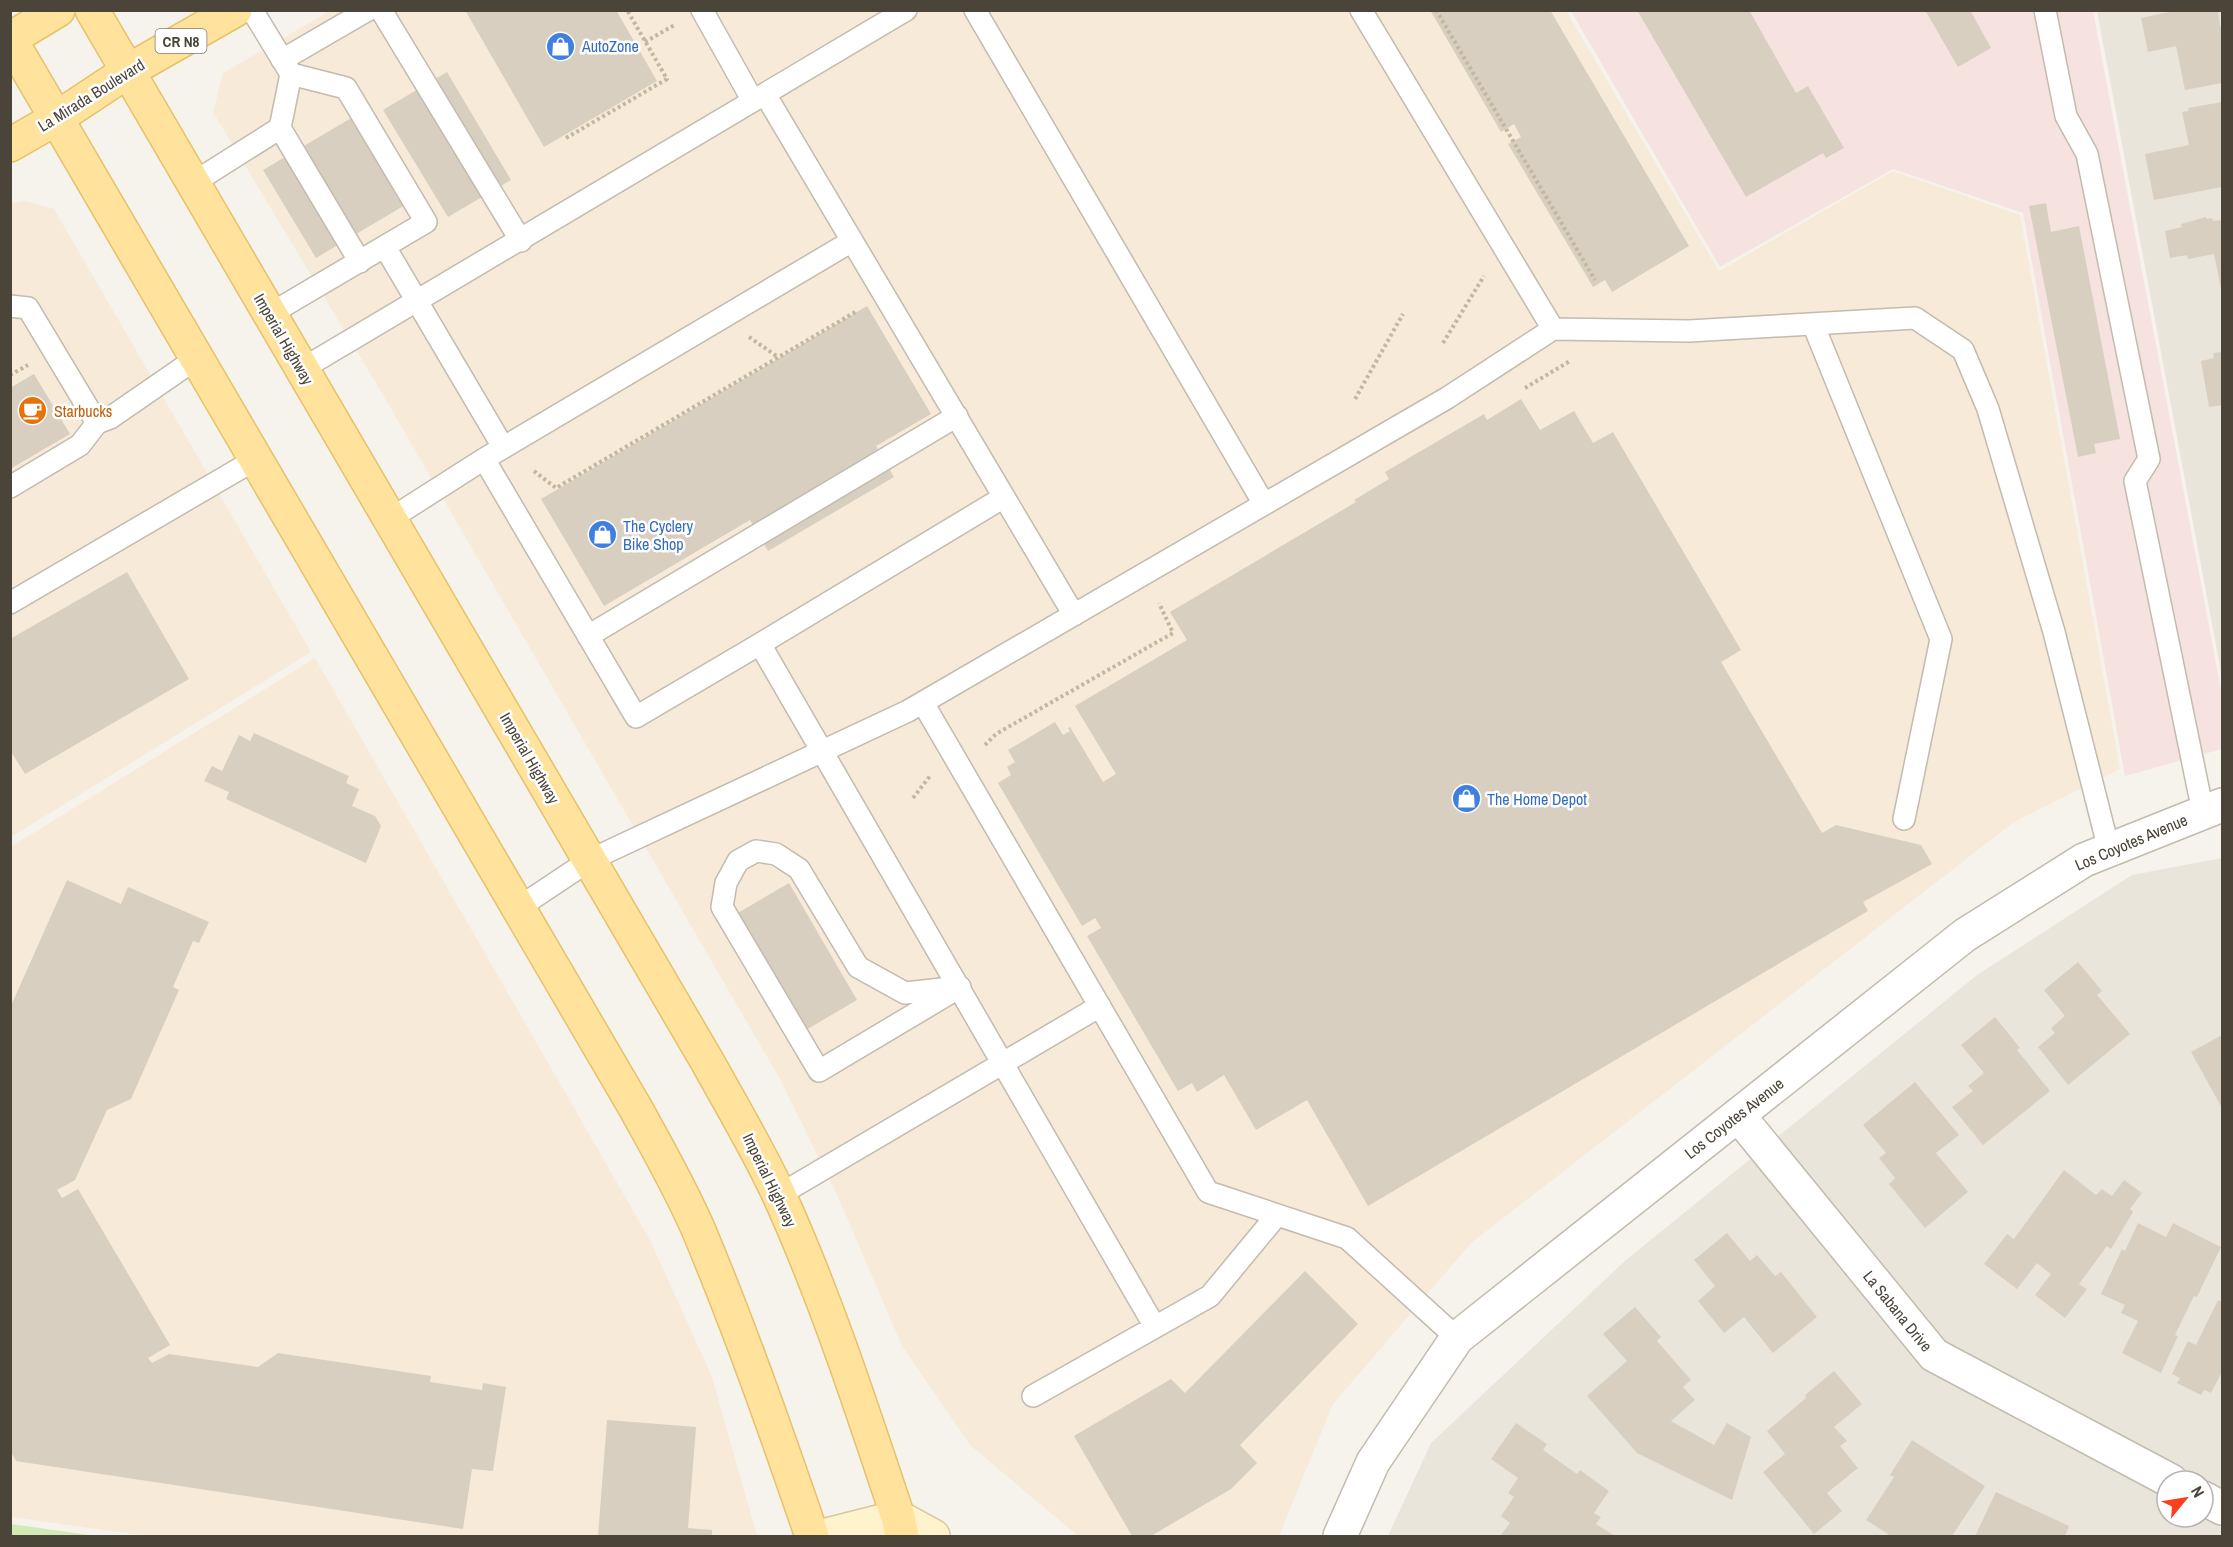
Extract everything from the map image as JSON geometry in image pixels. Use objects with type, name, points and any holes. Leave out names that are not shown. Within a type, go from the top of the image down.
[{"type":"main road","points":[[58,10],[10,39],[636,1109],[674,1178],[698,1230],[782,1447],[812,1536]]},
{"type":"main road","name":"Imperial Highway","points":[[92,10],[707,1061],[779,1195],[836,1331],[900,1527]]},
{"type":"main road","name":"La Mirada Boulevard","points":[[10,145],[57,118],[128,71],[235,10]]},
{"type":"street","name":"Los Coyotes Avenue","points":[[1340,1536],[1373,1462],[1457,1338],[1965,935],[2084,860],[2213,808]]},
{"type":"street","name":"La Sabana Drive","points":[[1738,1115],[1934,1355],[2155,1472]]},
{"type":"street","points":[[823,1536],[900,1527],[933,1536]]},
{"type":"lane","points":[[252,10],[286,67],[280,128],[360,262]]},
{"type":"lane","points":[[286,67],[368,10]]},
{"type":"lane","points":[[381,10],[521,241]]},
{"type":"lane","points":[[702,10],[852,241],[1074,615]]},
{"type":"lane","points":[[302,369],[521,241],[906,10]]},
{"type":"lane","points":[[975,10],[1264,504]]},
{"type":"lane","points":[[1361,10],[1553,329]]},
{"type":"lane","points":[[2045,10],[2066,117],[2087,154],[2149,459],[2135,481],[2213,808]]},
{"type":"lane","points":[[270,314],[426,222],[346,88],[286,67]]},
{"type":"lane","points":[[193,183],[280,128]]},
{"type":"lane","points":[[390,519],[503,447],[852,241]]},
{"type":"lane","points":[[385,247],[503,447]]},
{"type":"lane","points":[[10,306],[28,308],[97,423]]},
{"type":"lane","points":[[518,908],[590,860],[923,703],[1447,398],[1553,329],[1689,331],[1915,318],[1963,350],[1988,409],[2054,632],[2109,850]]},
{"type":"lane","points":[[1813,324],[1941,639],[1904,819]]},
{"type":"lane","points":[[10,487],[80,445],[97,423],[110,418],[197,358]]},
{"type":"lane","points":[[588,636],[957,416]]},
{"type":"lane","points":[[10,603],[256,459]]},
{"type":"lane","points":[[484,459],[636,717],[1004,497]]},
{"type":"lane","points":[[760,644],[1155,1327]]},
{"type":"lane","points":[[923,703],[1208,1192],[1347,1238],[1457,1338]]},
{"type":"lane","points":[[756,851],[776,854],[799,869],[858,967],[905,993],[960,987],[819,1071],[722,907],[726,883],[738,861],[756,851]]},
{"type":"lane","points":[[779,1195],[1100,1006]]},
{"type":"lane","points":[[1033,1396],[1210,1296],[1277,1215]]},
{"type":"path","points":[[566,138],[667,80],[627,10]]},
{"type":"path","points":[[1436,10],[1595,280]]},
{"type":"path","points":[[1443,343],[1503,245]]},
{"type":"path","points":[[534,471],[556,488],[884,295]]},
{"type":"path","points":[[1355,399],[1403,314]]},
{"type":"path","points":[[1516,393],[1576,358]]},
{"type":"path","points":[[985,745],[996,734],[1173,633],[1158,604],[1168,598]]},
{"type":"path","points":[[913,798],[934,770]]},
{"type":"shaded area","points":[[330,11],[1566,11],[1719,271],[1893,171],[2020,215],[2120,769],[2014,822],[1471,1243],[1333,1404],[1279,1536],[1078,1536],[970,1445],[902,1346],[838,1197],[780,1079],[379,388],[213,112],[223,73]]},
{"type":"shaded area","points":[[1571,11],[2093,11],[2222,695],[2222,749],[2125,776],[2023,213],[1893,169],[1720,267]]},
{"type":"shaded area","points":[[2097,11],[2222,11],[2222,677]]},
{"type":"shaded area","points":[[25,201],[54,209],[311,652],[11,837],[10,204]]},
{"type":"shaded area","points":[[315,658],[650,1240],[712,1377],[757,1536],[147,1536],[11,1517],[11,847]]},
{"type":"shaded area","points":[[2222,858],[2222,1536],[1388,1536],[1431,1443],[1626,1260],[1977,975],[2132,875]]},
{"type":"green space","points":[[11,1524],[96,1536],[11,1536]]},
{"type":"building","name":"AutoZone","points":[[465,10],[616,10],[657,81],[544,147]]},
{"type":"building","points":[[1430,10],[1550,10],[1689,246],[1612,292],[1605,280],[1593,287],[1508,144],[1521,137],[1514,124],[1501,132]]},
{"type":"building","points":[[1637,10],[1749,10],[1796,93],[1808,86],[1844,148],[1826,158],[1823,153],[1746,197]]},
{"type":"building","points":[[1925,10],[1970,10],[1991,48],[1958,67]]},
{"type":"building","points":[[2179,10],[2218,10],[2220,26],[2222,26],[2222,83],[2185,90],[2176,46],[2148,52],[2141,18]]},
{"type":"building","points":[[447,72],[511,180],[448,217],[383,110]]},
{"type":"building","points":[[2222,102],[2222,187],[2154,200],[2145,154],[2189,145],[2182,112],[2189,111],[2188,108]]},
{"type":"building","points":[[353,117],[405,205],[316,258],[263,170]]},
{"type":"building","points":[[2046,203],[2051,232],[2079,226],[2120,439],[2094,444],[2096,453],[2078,457],[2029,206]]},
{"type":"building","points":[[2206,217],[2207,219],[2212,218],[2213,221],[2222,220],[2222,294],[2214,254],[2188,259],[2187,255],[2170,258],[2165,231]]},
{"type":"building","points":[[867,306],[931,414],[876,446],[894,477],[768,551],[750,520],[604,606],[541,499]]},
{"type":"building","points":[[2222,352],[2222,405],[2209,407],[2201,361],[2214,358],[2213,353]]},
{"type":"building","name":"Starbucks","points":[[34,374],[70,434],[10,469],[10,388]]},
{"type":"building","name":"The Home Depot","points":[[1521,399],[1540,430],[1574,411],[1593,443],[1613,432],[1741,650],[1721,662],[1822,833],[1836,825],[1921,845],[1932,864],[1863,902],[1868,911],[1368,1206],[1307,1100],[1256,1130],[1224,1075],[1197,1092],[1192,1083],[1178,1091],[1087,936],[1101,928],[1095,918],[1082,926],[998,783],[1011,775],[1007,767],[1015,762],[1008,750],[1055,722],[1063,735],[1070,731],[1068,728],[1070,727],[1103,782],[1116,774],[1075,706],[1187,640],[1170,612],[1356,502],[1354,500],[1389,479],[1385,472],[1484,414],[1487,420]]},
{"type":"building","points":[[127,572],[189,679],[25,774],[10,750],[10,639]]},
{"type":"building","points":[[254,733],[349,776],[346,783],[359,789],[352,806],[375,816],[381,826],[366,863],[226,799],[229,792],[204,781],[212,766],[222,771],[239,735],[250,741]]},
{"type":"building","points":[[67,880],[121,904],[128,887],[209,922],[199,943],[193,941],[173,987],[179,990],[131,1099],[107,1110],[75,1180],[57,1190],[62,1198],[78,1189],[170,1345],[148,1358],[152,1363],[169,1354],[258,1367],[278,1353],[431,1376],[430,1382],[482,1390],[483,1383],[506,1387],[493,1471],[472,1469],[463,1529],[16,1461],[10,1450],[10,1008]]},
{"type":"building","points":[[789,883],[857,1000],[799,1034],[731,917]]},
{"type":"building","points":[[2078,962],[2102,991],[2097,995],[2130,1034],[2068,1085],[2038,1047],[2055,1033],[2051,1028],[2065,1016],[2044,990]]},
{"type":"building","points":[[1995,1017],[2020,1048],[2017,1050],[2050,1091],[1983,1145],[1952,1107],[1973,1091],[1968,1086],[1984,1073],[1961,1045]]},
{"type":"building","points":[[2222,1035],[2222,1108],[2191,1052]]},
{"type":"building","points":[[1915,1082],[1959,1135],[1936,1153],[1968,1192],[1925,1228],[1889,1184],[1895,1178],[1879,1158],[1886,1153],[1863,1125]]},
{"type":"building","points":[[2064,1170],[2096,1195],[2102,1189],[2112,1196],[2124,1180],[2142,1193],[2130,1209],[2133,1212],[2111,1249],[2107,1246],[2079,1284],[2087,1289],[2065,1318],[2035,1295],[2051,1274],[2037,1263],[2017,1289],[1984,1264],[2007,1234],[2014,1239]]},
{"type":"building","points":[[2138,1223],[2166,1237],[2173,1223],[2221,1247],[2197,1297],[2194,1296],[2175,1335],[2178,1336],[2161,1373],[2122,1353],[2138,1321],[2121,1313],[2125,1305],[2101,1294],[2122,1249],[2125,1251]]},
{"type":"building","points":[[1727,1233],[1750,1261],[1757,1255],[1775,1276],[1781,1272],[1817,1317],[1773,1353],[1744,1317],[1724,1333],[1698,1301],[1715,1286],[1694,1260]]},
{"type":"building","points":[[1305,1271],[1358,1324],[1240,1445],[1257,1463],[1231,1489],[1151,1536],[1132,1536],[1074,1436],[1171,1379],[1185,1393]]},
{"type":"building","points":[[2218,1300],[2222,1302],[2222,1372],[2211,1393],[2204,1390],[2201,1395],[2177,1383],[2180,1378],[2172,1374],[2188,1341],[2196,1345]]},
{"type":"building","points":[[1635,1307],[1661,1337],[1657,1341],[1691,1380],[1683,1387],[1695,1400],[1671,1421],[1714,1445],[1727,1423],[1751,1437],[1732,1500],[1637,1453],[1587,1396],[1627,1361],[1603,1334]]},
{"type":"building","points":[[1834,1371],[1862,1404],[1834,1427],[1847,1441],[1840,1446],[1858,1468],[1827,1493],[1842,1511],[1814,1534],[1763,1472],[1785,1454],[1767,1431]]},
{"type":"building","points":[[607,1420],[696,1427],[688,1528],[712,1530],[712,1536],[598,1536]]},
{"type":"building","points":[[1516,1423],[1547,1444],[1543,1450],[1577,1474],[1580,1470],[1609,1491],[1594,1513],[1601,1517],[1596,1524],[1615,1536],[1500,1536],[1510,1523],[1501,1516],[1514,1497],[1508,1493],[1518,1478],[1491,1459]]},
{"type":"building","points":[[1912,1440],[1985,1486],[1952,1536],[1891,1536],[1866,1520],[1894,1477],[1890,1475]]},
{"type":"building","points":[[1996,1492],[2069,1526],[2065,1536],[1975,1536]]},
{"type":"place","name":"AutoZone","points":[[561,46]]},
{"type":"place","name":"Starbucks","points":[[33,411]]},
{"type":"place","name":"The Cyclery Bike Shop","points":[[602,535]]},
{"type":"place","name":"The Home Depot","points":[[1466,799]]}]
